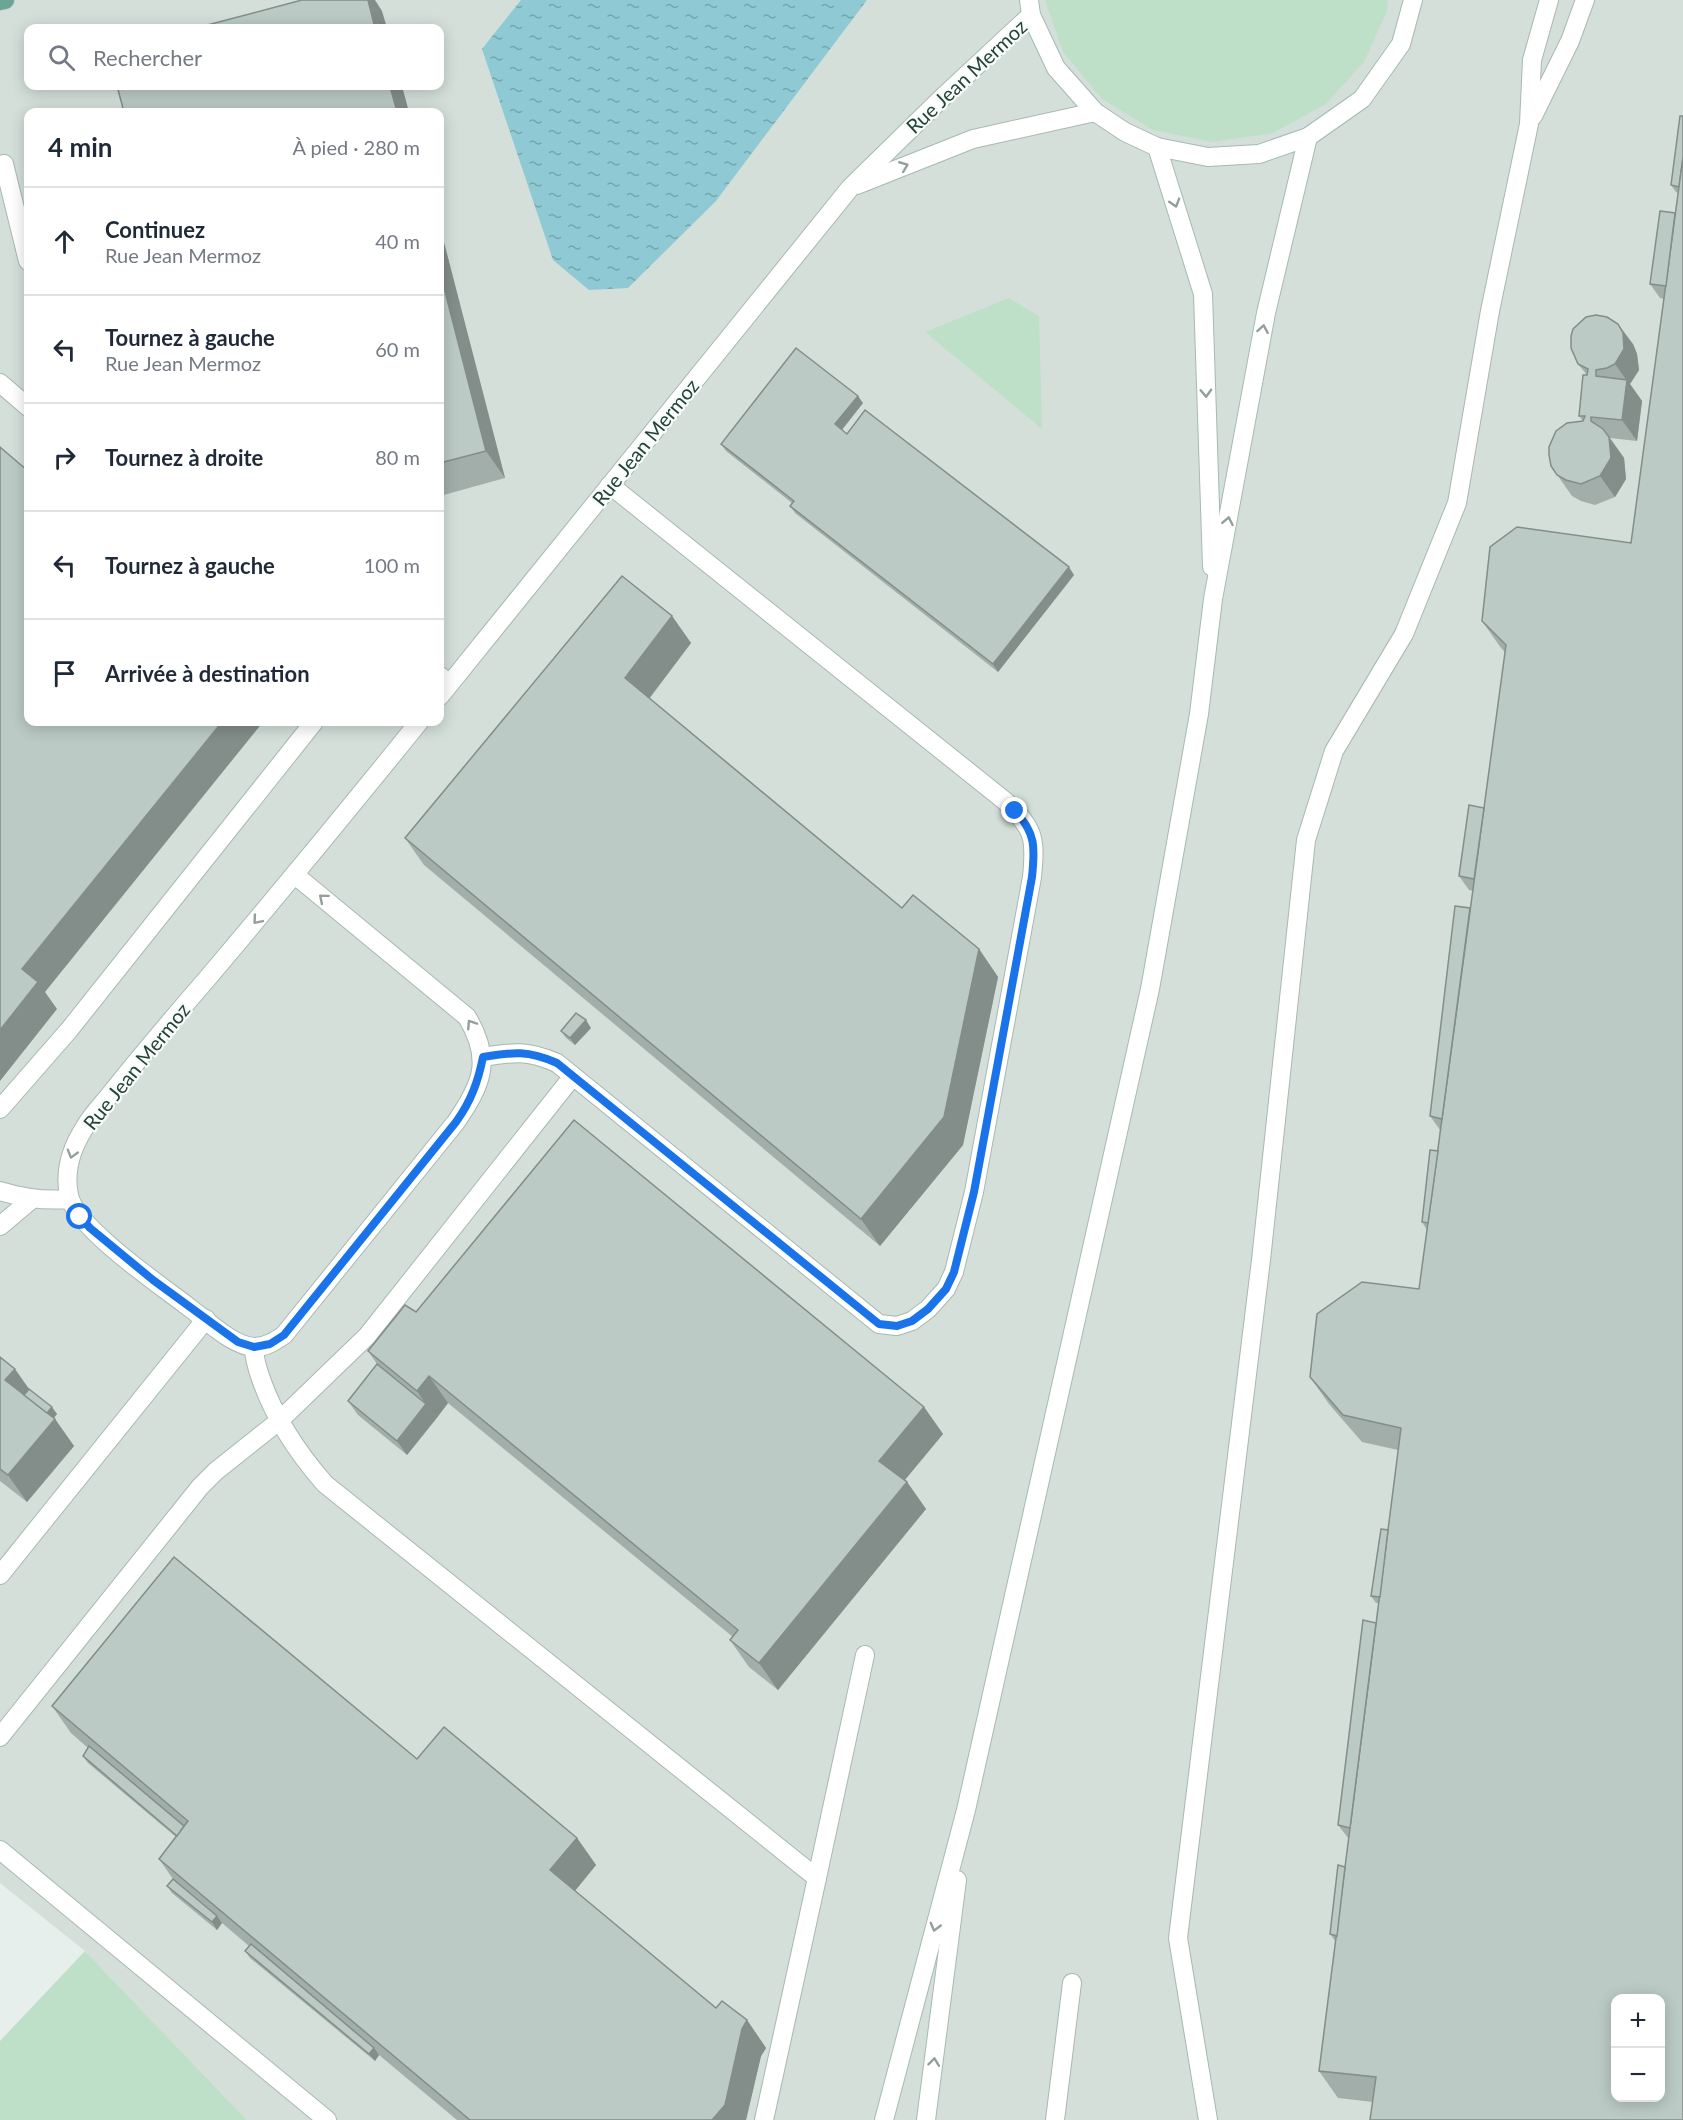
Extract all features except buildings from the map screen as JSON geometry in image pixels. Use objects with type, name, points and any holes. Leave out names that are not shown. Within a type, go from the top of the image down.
[{"type":"main road","points":[[0,2],[4,0]]},
{"type":"main road","points":[[1030,8],[1056,68],[1095,112],[1125,132],[1157,147],[1208,157],[1259,154],[1308,137],[1362,99],[1401,45],[1413,0]]},
{"type":"main road","points":[[1208,2120],[1178,1938],[1261,1260],[1306,840],[1334,751],[1404,634],[1457,503],[1490,311],[1529,124],[1532,60],[1549,0]]},
{"type":"main road","points":[[1529,124],[1570,41],[1585,0]]},
{"type":"main road","name":"Rue Jean Mermoz","points":[[444,684],[610,485],[850,188],[1030,8]]},
{"type":"main road","name":"Rue Jean Mermoz","points":[[850,188],[973,139],[1095,112]]},
{"type":"main road","points":[[884,2120],[966,1810],[1150,989],[1199,714],[1213,599],[1266,313],[1308,137]]},
{"type":"main road","points":[[1157,147],[1203,294],[1213,599]]},
{"type":"main road","points":[[0,165],[4,164],[24,245]]},
{"type":"main road","points":[[0,383],[24,403]]},
{"type":"main road","points":[[483,1057],[518,1052],[538,1054],[557,1063],[879,1324],[897,1326],[912,1321],[928,1309],[946,1289],[957,1261],[974,1192],[1032,877],[1033,838],[1026,822],[1005,801],[610,485]]},
{"type":"main road","points":[[0,1109],[69,1030],[311,726]]},
{"type":"main road","name":"Rue Jean Mermoz","points":[[69,1199],[67,1182],[72,1149],[85,1125],[295,875],[416,726]]},
{"type":"main road","points":[[0,1191],[32,1199],[69,1199],[90,1228],[153,1280],[238,1342],[254,1347],[270,1344],[284,1335],[456,1122],[470,1102],[479,1080],[483,1057],[478,1036],[466,1017],[295,875]]},
{"type":"main road","points":[[0,1737],[200,1487],[216,1471],[279,1422],[367,1336],[573,1076]]},
{"type":"main road","points":[[0,1226],[32,1199]]},
{"type":"main road","points":[[0,1575],[206,1319]]},
{"type":"main road","points":[[254,1347],[254,1358],[270,1404],[279,1422],[291,1442],[325,1484],[817,1878]]},
{"type":"main road","points":[[764,2120],[865,1655]]},
{"type":"main road","points":[[926,2120],[966,1810]]},
{"type":"main road","points":[[0,1850],[327,2120]]},
{"type":"main road","points":[[1055,2120],[1071,1983]]},
{"type":"shaded area","points":[[0,0],[1683,0],[1683,2120],[247,2120],[85,1951],[0,1883]]},
{"type":"green space","points":[[1045,0],[1388,0],[1387,11],[1364,62],[1326,104],[1273,133],[1212,142],[1153,130],[1102,99],[1063,52]]},
{"type":"green space","points":[[1009,298],[1039,316],[1042,429],[925,332]]},
{"type":"green space","points":[[85,1951],[247,2120],[0,2120],[0,2041]]},
{"type":"water","points":[[521,0],[867,0],[716,201],[628,288],[589,290],[553,260],[482,49]]},
{"type":"route","points":[[80,1217],[153,1280],[238,1342],[254,1347],[270,1344],[284,1335],[317,1296],[456,1122],[470,1102],[479,1080],[483,1057],[518,1052],[538,1054],[557,1063],[866,1315],[879,1324],[897,1326],[912,1321],[928,1309],[946,1289],[954,1272],[974,1192],[1032,877],[1033,838],[1026,822],[1015,811]]}]
